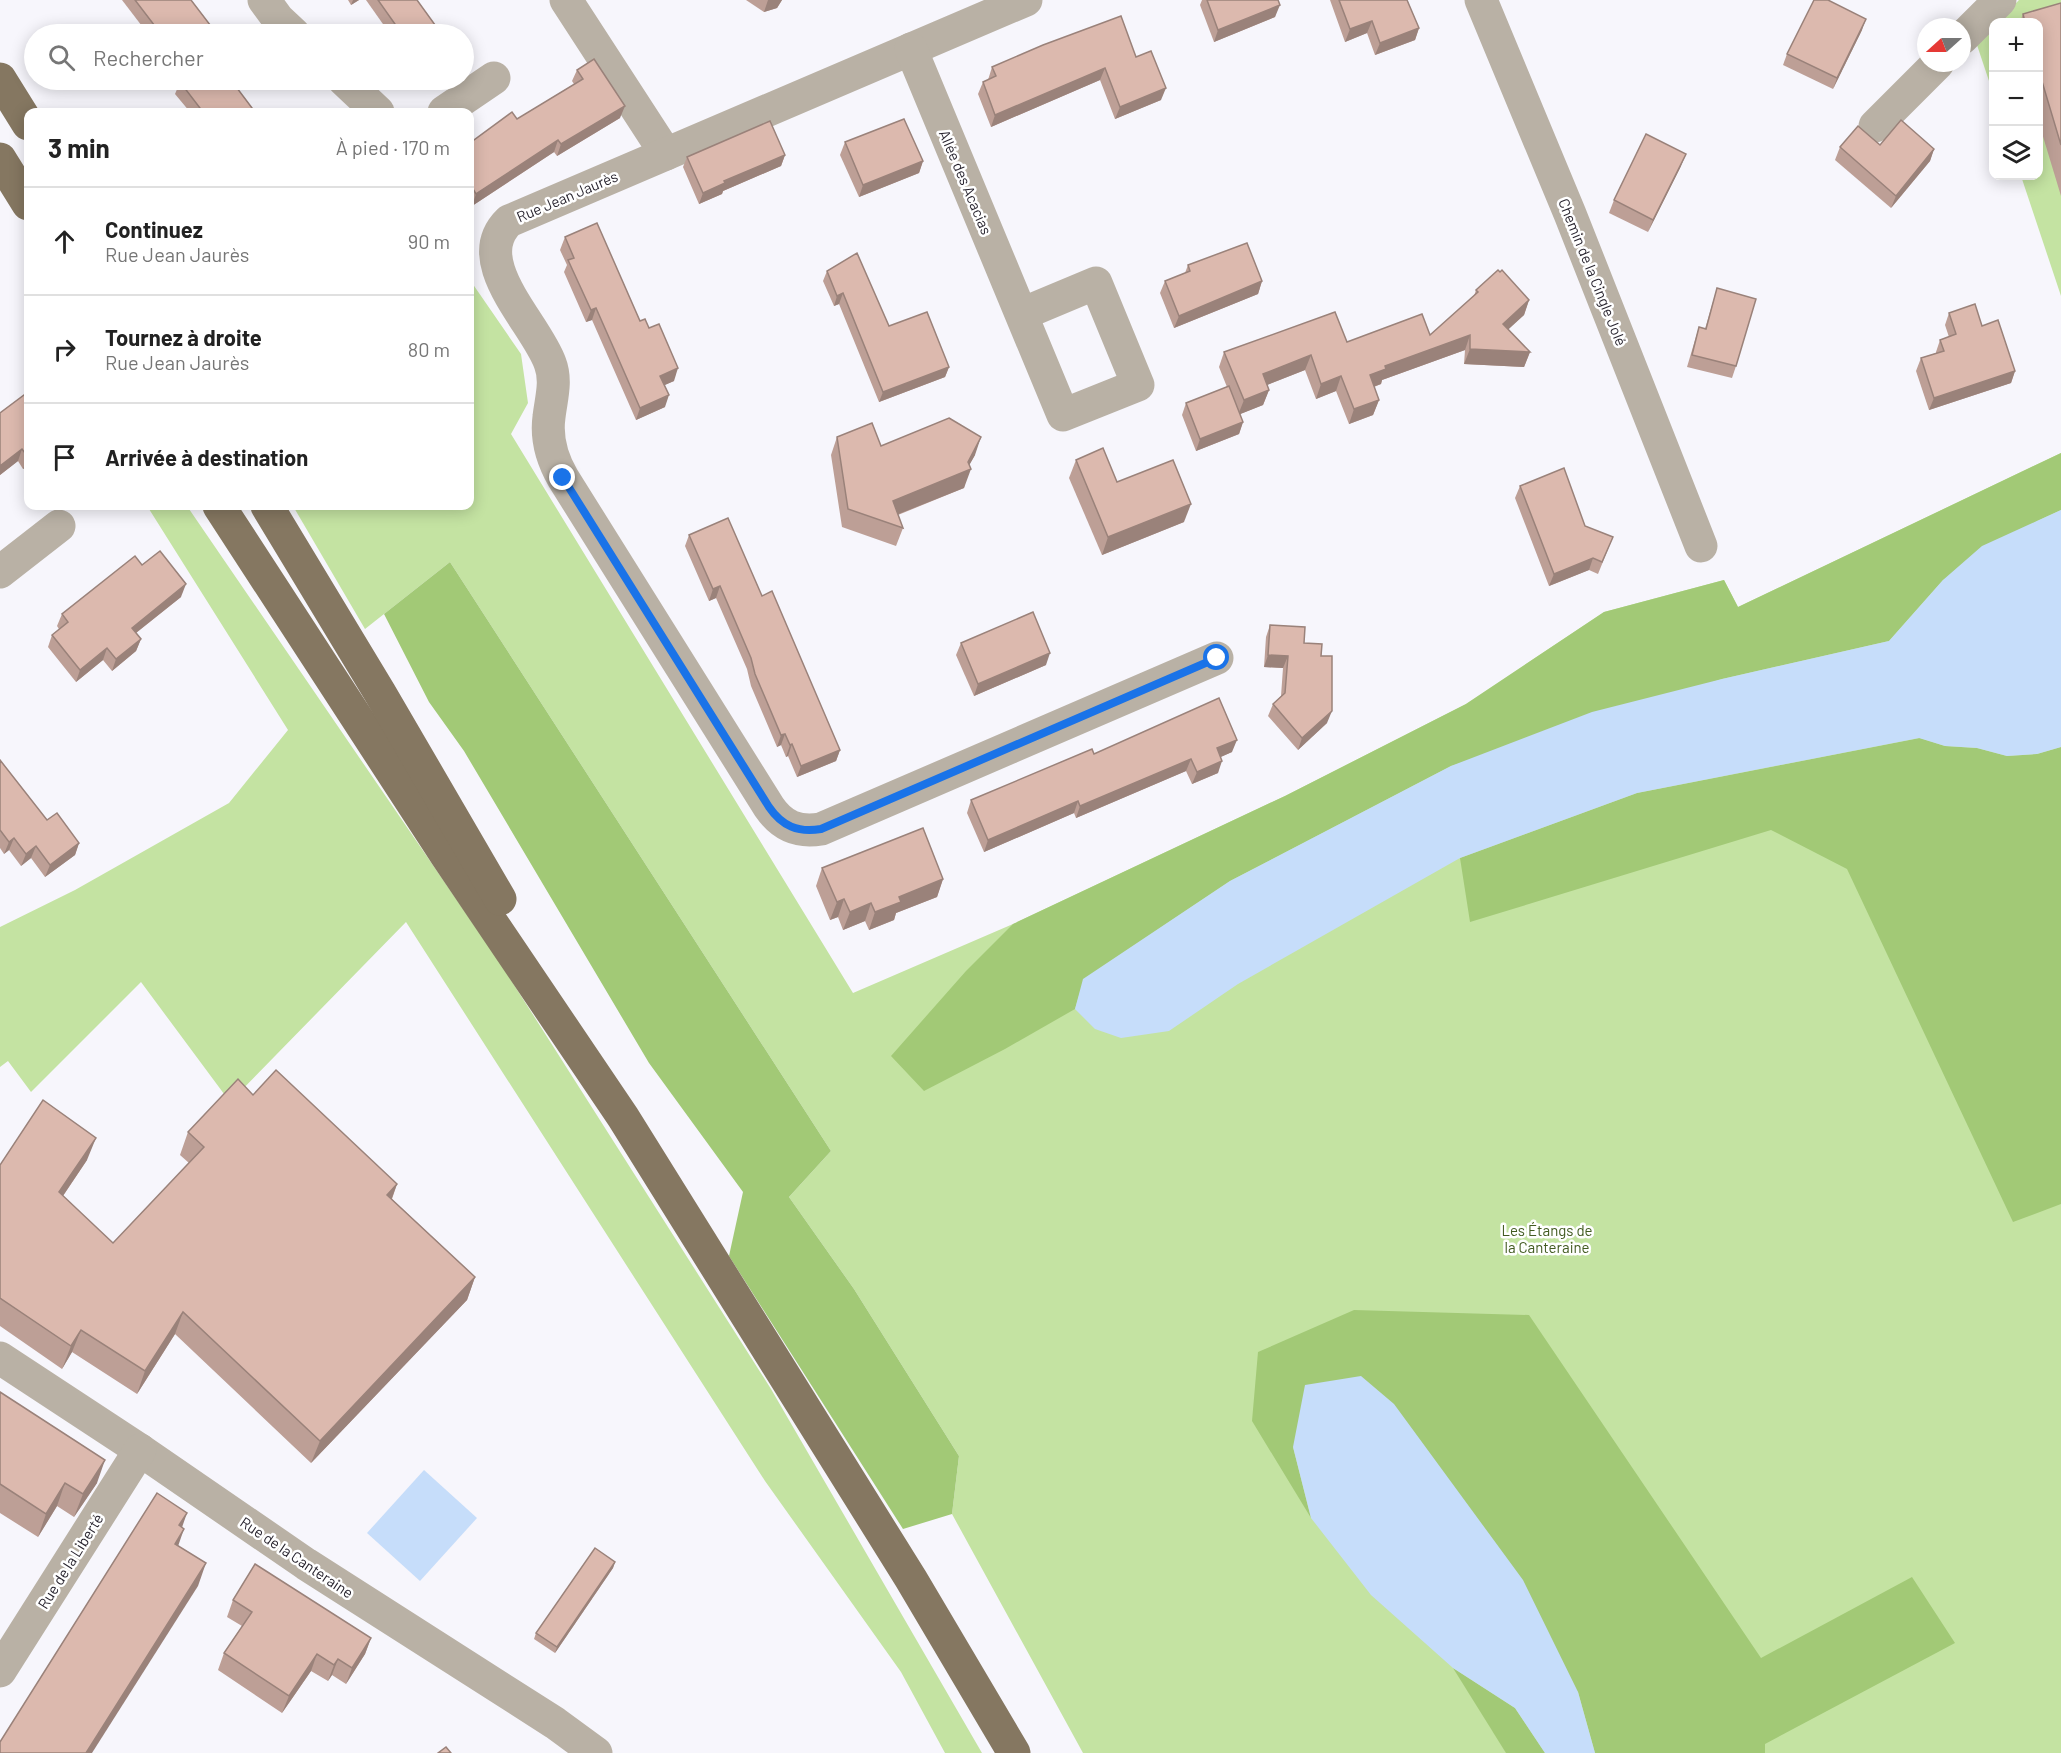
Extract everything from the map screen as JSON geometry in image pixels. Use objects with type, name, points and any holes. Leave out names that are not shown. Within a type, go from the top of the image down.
[{"type":"main road","points":[[0,79],[24,118]]},
{"type":"main road","points":[[0,159],[24,198]]},
{"type":"main road","points":[[222,510],[446,855],[623,1117],[916,1587],[1014,1753]]},
{"type":"main road","points":[[269,510],[460,830],[623,1117]]},
{"type":"street","points":[[264,0],[283,24]]},
{"type":"street","points":[[566,0],[666,154]]},
{"type":"street","name":"Rue Jean Jaurès","points":[[1026,0],[509,221],[501,228],[496,240],[496,263],[509,293],[550,362],[554,376],[554,391],[549,418],[549,441],[556,467],[769,807],[781,821],[804,831],[821,829],[1217,658]]},
{"type":"street","name":"Chemin de la Cingle Jolé","points":[[1481,0],[1561,193],[1701,546]]},
{"type":"street","points":[[1971,29],[2000,0]]},
{"type":"street","name":"Allée des Acacias","points":[[911,49],[1022,314]]},
{"type":"street","points":[[1875,126],[1929,72]]},
{"type":"street","points":[[450,108],[494,78]]},
{"type":"street","points":[[355,90],[374,108]]},
{"type":"street","points":[[0,572],[59,526]]},
{"type":"street","name":"Rue de la Canteraine","points":[[0,1358],[140,1450],[306,1564],[555,1723],[596,1753]]},
{"type":"street","name":"Rue de la Liberté","points":[[0,1671],[140,1450]]},
{"type":"green space","points":[[2019,0],[2061,0],[2061,296],[2022,180],[2043,180],[2043,18],[2002,18]]},
{"type":"green space","points":[[1989,32],[1989,81],[1977,45]]},
{"type":"green space","name":"Les Étangs de la Canteraine","points":[[474,286],[521,354],[528,403],[511,434],[853,993],[1013,924],[1285,796],[1466,704],[1604,612],[1724,580],[1738,607],[2061,453],[2061,1753],[1083,1753],[952,1514],[959,1456],[854,1289],[789,1197],[831,1151],[450,562],[365,629],[295,510],[474,510]]},
{"type":"green space","points":[[2061,453],[2061,510],[2037,521],[1943,580],[1889,641],[1722,679],[1451,766],[1230,881],[1084,979],[1075,1009],[924,1091],[891,1056],[966,971],[1013,924],[1285,796],[1466,704],[1604,612],[1724,580],[1738,607]]},
{"type":"green space","points":[[150,510],[190,510],[502,966],[771,1389],[982,1753],[945,1753],[901,1672],[765,1481],[406,922],[230,1102],[141,982],[31,1092],[8,1061],[0,1067],[0,927],[75,890],[229,803],[288,730]]},
{"type":"green space","points":[[450,562],[831,1151],[789,1197],[854,1289],[959,1456],[952,1514],[903,1529],[729,1256],[743,1192],[649,1063],[464,751],[429,702],[384,614]]},
{"type":"green space","points":[[1920,738],[1945,746],[1977,748],[2007,756],[2037,754],[2061,747],[2061,1204],[2013,1222],[1847,869],[1771,830],[1470,922],[1460,858],[1637,793]]},
{"type":"green space","points":[[1354,1310],[1529,1315],[1761,1658],[1912,1577],[1955,1643],[1765,1744],[1765,1753],[1595,1753],[1578,1692],[1293,1447],[1311,1518],[1252,1421],[1258,1352]]},
{"type":"green space","points":[[1453,1668],[1515,1708],[1545,1753],[1506,1753]]},
{"type":"water","points":[[2061,510],[2061,747],[2037,754],[2007,756],[1977,748],[1945,746],[1919,738],[1637,793],[1460,858],[1238,984],[1169,1031],[1121,1038],[1095,1029],[1075,1009],[1083,979],[1230,881],[1451,766],[1592,712],[1722,679],[1889,641],[1943,580],[1982,546]]},
{"type":"water","points":[[1361,1376],[1394,1404],[1523,1580],[1578,1692],[1595,1753],[1545,1753],[1515,1708],[1453,1668],[1371,1595],[1311,1518],[1293,1447],[1305,1385]]},
{"type":"water","points":[[424,1470],[477,1518],[420,1581],[367,1533]]},
{"type":"building","points":[[135,0],[191,0],[209,24],[153,24]]},
{"type":"building","points":[[378,0],[417,0],[434,24],[395,24]]},
{"type":"building","points":[[1207,0],[1278,0],[1280,5],[1218,30]]},
{"type":"building","points":[[1339,0],[1407,0],[1419,28],[1380,43],[1372,21],[1350,29]]},
{"type":"building","points":[[1814,0],[1828,0],[1866,19],[1837,78],[1787,54]]},
{"type":"building","points":[[2061,3],[2061,145],[2043,85],[2043,18],[2024,18],[2023,14]]},
{"type":"building","points":[[1121,16],[1136,57],[1151,51],[1166,88],[1120,107],[1105,68],[995,115],[983,82],[996,76],[992,67]]},
{"type":"building","points":[[594,59],[625,106],[561,144],[558,140],[476,194],[474,191],[474,140],[512,112],[517,119],[583,79],[577,70]]},
{"type":"building","points":[[186,90],[238,90],[252,108],[200,108]]},
{"type":"building","points":[[904,119],[923,161],[863,185],[845,142]]},
{"type":"building","points":[[1901,120],[1934,149],[1896,196],[1840,147],[1858,126],[1880,145]]},
{"type":"building","points":[[770,121],[785,155],[724,181],[725,183],[703,193],[687,157]]},
{"type":"building","points":[[1646,134],[1686,154],[1653,220],[1614,200]]},
{"type":"building","points":[[597,223],[640,321],[645,319],[649,328],[659,324],[678,368],[660,376],[669,395],[640,408],[596,308],[591,310],[568,260],[574,258],[565,237]]},
{"type":"building","points":[[1247,243],[1262,281],[1179,316],[1165,281],[1190,271],[1188,265]]},
{"type":"building","points":[[857,253],[889,326],[927,312],[949,367],[883,392],[843,293],[837,296],[827,271]]},
{"type":"building","points":[[1498,270],[1500,272],[1502,270],[1529,300],[1503,324],[1530,352],[1470,349],[1470,335],[1385,366],[1386,369],[1370,375],[1379,400],[1354,409],[1341,376],[1321,384],[1311,355],[1263,374],[1269,390],[1244,400],[1224,352],[1335,312],[1347,342],[1422,314],[1430,335],[1478,292],[1476,290]]},
{"type":"building","points":[[1717,288],[1756,299],[1736,366],[1692,355],[1699,327],[1706,329]]},
{"type":"building","points":[[1975,304],[1982,326],[1998,320],[2015,371],[1934,398],[1921,358],[1944,351],[1940,340],[1956,334],[1949,313]]},
{"type":"building","points":[[1229,386],[1243,422],[1200,439],[1186,403]]},
{"type":"building","points":[[24,395],[24,452],[22,449],[0,466],[0,413]]},
{"type":"building","points":[[949,418],[981,437],[968,462],[971,469],[893,501],[903,528],[848,509],[837,437],[872,423],[881,446]]},
{"type":"building","points":[[1103,448],[1117,482],[1173,460],[1191,504],[1108,537],[1076,460]]},
{"type":"building","points":[[1564,468],[1585,526],[1613,537],[1602,562],[1593,558],[1554,574],[1520,486]]},
{"type":"building","points":[[728,518],[762,596],[772,591],[840,750],[801,766],[792,744],[790,745],[785,734],[781,735],[720,586],[713,589],[689,535]]},
{"type":"building","points":[[160,551],[186,584],[132,628],[141,639],[116,659],[107,648],[80,670],[52,635],[68,622],[62,614],[135,556],[142,565]]},
{"type":"building","points":[[1033,612],[1050,653],[978,684],[961,643]]},
{"type":"building","points":[[1270,625],[1305,627],[1304,643],[1322,644],[1321,656],[1332,656],[1332,711],[1302,738],[1273,704],[1285,693],[1288,656],[1268,655]]},
{"type":"building","points":[[1219,698],[1237,740],[1217,748],[1222,761],[1197,772],[1191,759],[1080,806],[1078,801],[988,840],[971,800],[1092,749],[1094,754]]},
{"type":"building","points":[[0,760],[47,820],[57,813],[79,843],[50,865],[36,846],[26,854],[14,838],[9,842],[0,830]]},
{"type":"building","points":[[923,828],[943,879],[899,897],[901,902],[875,912],[871,903],[850,912],[844,899],[837,902],[822,868]]},
{"type":"building","points":[[276,1070],[397,1184],[387,1195],[475,1277],[320,1441],[183,1312],[145,1371],[81,1330],[71,1346],[0,1298],[0,1165],[43,1100],[96,1138],[59,1192],[113,1243],[204,1147],[188,1132],[238,1079],[253,1095]]},
{"type":"building","points":[[0,1392],[105,1460],[83,1494],[65,1483],[46,1514],[0,1484]]},
{"type":"building","points":[[157,1493],[187,1513],[179,1525],[184,1529],[175,1544],[206,1563],[86,1753],[0,1753],[0,1742]]},
{"type":"building","points":[[595,1548],[615,1562],[557,1647],[536,1633]]},
{"type":"building","points":[[255,1564],[371,1638],[352,1668],[338,1659],[334,1665],[317,1654],[289,1696],[224,1653],[252,1612],[233,1600]]},
{"type":"building","points":[[446,1747],[451,1753],[438,1753]]},
{"type":"route","points":[[563,478],[769,807],[786,825],[804,831],[821,829],[1217,658]]}]
